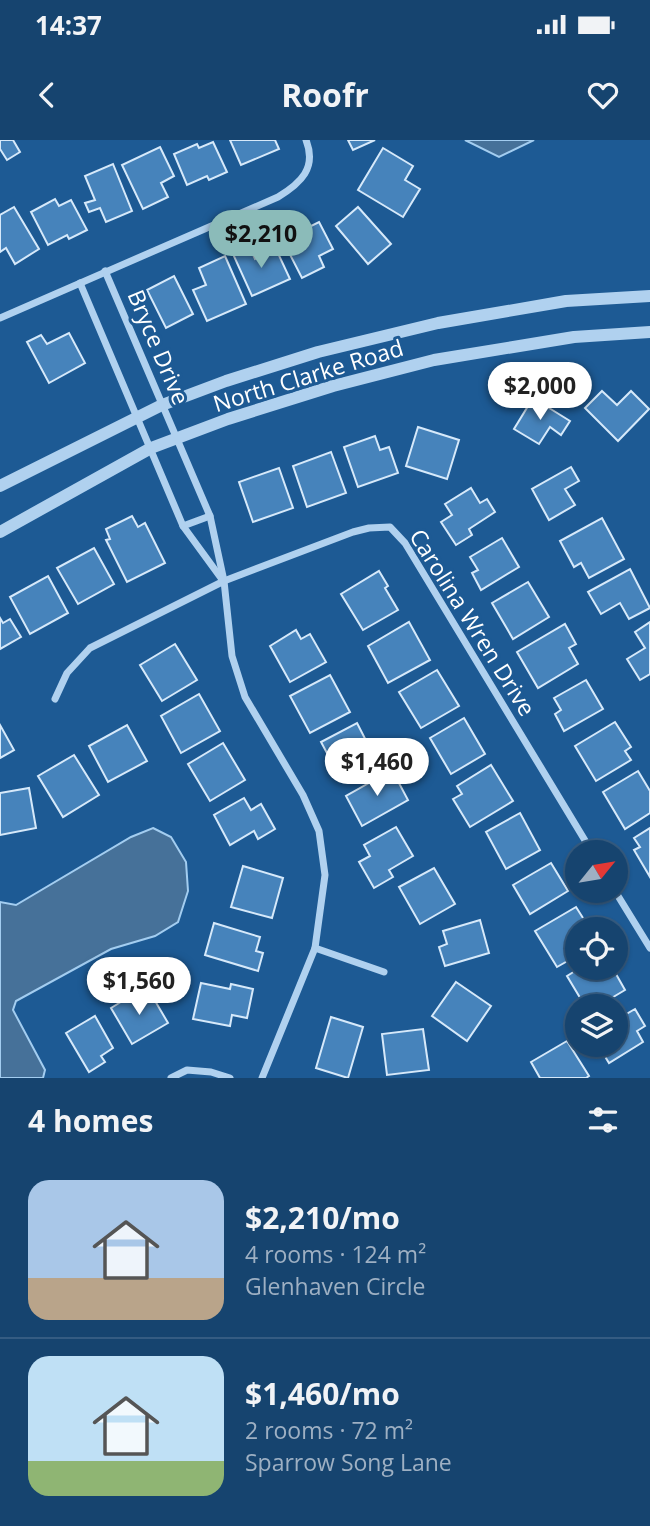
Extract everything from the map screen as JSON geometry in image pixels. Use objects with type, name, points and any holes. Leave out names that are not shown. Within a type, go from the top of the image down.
[{"type":"street","points":[[0,318],[294,188],[306,175],[310,151],[306,140]]},
{"type":"street","name":"Bryce Drive","points":[[105,271],[210,516],[224,581],[232,656],[245,697],[303,795],[319,831],[325,874],[315,948],[262,1078]]},
{"type":"street","name":"Bryce Drive","points":[[80,283],[183,526],[224,581]]},
{"type":"street","name":"North Clarke Road","points":[[0,486],[162,405],[226,381],[318,352],[438,323],[566,301],[650,296]]},
{"type":"street","name":"North Clarke Road","points":[[0,532],[151,448],[228,419],[333,386],[434,360],[574,337],[650,332]]},
{"type":"street","points":[[183,526],[210,516]]},
{"type":"street","name":"Carolina Wren Drive","points":[[224,581],[354,532],[390,527],[405,543],[585,840]]},
{"type":"street","points":[[55,699],[66,673],[90,648],[224,581]]},
{"type":"street","points":[[622,903],[650,948]]},
{"type":"street","points":[[315,948],[384,972]]},
{"type":"street","points":[[171,1078],[187,1070],[211,1072],[230,1078]]},
{"type":"water","points":[[465,140],[534,140],[499,157]]},
{"type":"water","points":[[153,828],[171,837],[186,862],[188,891],[178,922],[155,936],[111,949],[16,1001],[13,1010],[45,1070],[43,1078],[0,1078],[0,902],[16,905],[131,837]]},
{"type":"building","points":[[0,140],[13,140],[20,152],[7,160],[0,149]]},
{"type":"building","points":[[230,140],[275,140],[279,149],[241,165]]},
{"type":"building","points":[[348,140],[375,140],[353,150]]},
{"type":"building","points":[[213,142],[227,172],[209,180],[207,176],[187,185],[174,154],[197,144],[199,148]]},
{"type":"building","points":[[160,147],[174,176],[161,183],[168,197],[143,209],[122,165]]},
{"type":"building","points":[[383,148],[413,166],[405,180],[420,189],[403,217],[358,190]]},
{"type":"building","points":[[113,164],[132,211],[106,222],[100,208],[89,212],[85,203],[95,200],[85,176]]},
{"type":"building","points":[[55,199],[59,206],[71,200],[87,230],[69,239],[67,235],[48,245],[31,212]]},
{"type":"building","points":[[14,207],[39,249],[15,264],[6,248],[0,252],[0,215]]},
{"type":"building","points":[[358,207],[391,244],[368,264],[336,226]]},
{"type":"building","points":[[319,222],[333,249],[319,256],[324,267],[302,278],[280,235],[299,226],[301,231]]},
{"type":"building","points":[[249,246],[255,259],[276,249],[290,279],[252,296],[233,254]]},
{"type":"building","points":[[225,256],[246,304],[207,321],[193,290],[206,285],[199,268]]},
{"type":"building","points":[[174,276],[193,314],[166,328],[147,290]]},
{"type":"building","points":[[69,333],[85,363],[49,383],[27,342],[41,335],[47,344]]},
{"type":"building","points":[[602,391],[617,405],[631,391],[649,409],[618,441],[585,408]]},
{"type":"building","points":[[533,398],[570,421],[561,435],[550,427],[539,444],[514,429]]},
{"type":"building","points":[[418,427],[459,440],[447,479],[406,466]]},
{"type":"building","points":[[375,436],[380,450],[389,447],[398,473],[358,487],[344,447]]},
{"type":"building","points":[[331,452],[346,493],[307,507],[293,466]]},
{"type":"building","points":[[571,467],[579,481],[565,489],[575,505],[549,520],[532,489]]},
{"type":"building","points":[[279,468],[293,508],[253,522],[239,482]]},
{"type":"building","points":[[471,488],[480,503],[487,499],[495,512],[469,529],[472,535],[456,545],[441,522],[452,515],[445,504]]},
{"type":"building","points":[[132,516],[138,527],[145,523],[165,563],[127,582],[106,540],[110,539],[106,529]]},
{"type":"building","points":[[602,518],[624,559],[589,578],[581,563],[574,567],[560,541]]},
{"type":"building","points":[[502,538],[519,567],[481,590],[472,573],[478,570],[470,557]]},
{"type":"building","points":[[94,548],[114,584],[78,604],[57,568]]},
{"type":"building","points":[[630,569],[650,608],[629,619],[620,603],[601,614],[588,592]]},
{"type":"building","points":[[379,571],[398,610],[363,630],[341,594]]},
{"type":"building","points":[[48,576],[68,613],[30,634],[10,597]]},
{"type":"building","points":[[528,582],[549,617],[513,639],[492,603]]},
{"type":"building","points":[[0,618],[3,623],[10,619],[21,637],[0,649]]},
{"type":"building","points":[[409,622],[430,660],[388,683],[368,646]]},
{"type":"building","points":[[650,622],[650,674],[640,680],[627,659],[645,648],[635,632]]},
{"type":"building","points":[[565,624],[576,644],[569,648],[578,664],[538,688],[517,652]]},
{"type":"building","points":[[296,630],[301,639],[310,634],[326,662],[290,682],[270,646]]},
{"type":"building","points":[[175,644],[197,680],[162,701],[140,665]]},
{"type":"building","points":[[437,670],[459,706],[421,728],[399,692]]},
{"type":"building","points":[[330,675],[350,712],[310,733],[290,696]]},
{"type":"building","points":[[586,680],[603,709],[564,731],[555,714],[561,710],[554,698]]},
{"type":"building","points":[[199,694],[220,731],[181,753],[161,716]]},
{"type":"building","points":[[464,718],[485,754],[451,774],[430,738]]},
{"type":"building","points":[[615,722],[631,747],[625,751],[631,760],[596,781],[575,746]]},
{"type":"building","points":[[357,723],[376,760],[341,779],[321,742]]},
{"type":"building","points":[[0,725],[14,750],[0,758]]},
{"type":"building","points":[[127,725],[147,761],[108,782],[89,746]]},
{"type":"building","points":[[223,743],[245,780],[210,801],[188,764]]},
{"type":"building","points":[[74,755],[99,795],[63,817],[38,776]]},
{"type":"building","points":[[491,765],[513,801],[470,827],[453,799],[462,794],[457,786]]},
{"type":"building","points":[[392,770],[408,800],[362,826],[346,796]]},
{"type":"building","points":[[638,771],[650,791],[650,813],[625,829],[603,792]]},
{"type":"building","points":[[29,788],[36,828],[0,835],[0,793]]},
{"type":"building","points":[[244,798],[251,810],[261,804],[275,829],[258,839],[254,831],[230,845],[214,815]]},
{"type":"building","points":[[520,813],[540,850],[506,869],[486,832]]},
{"type":"building","points":[[396,827],[413,856],[389,870],[393,877],[374,888],[359,862],[370,856],[364,845]]},
{"type":"building","points":[[650,828],[650,877],[634,850],[640,847],[634,838]]},
{"type":"building","points":[[551,863],[565,886],[565,893],[530,914],[513,885]]},
{"type":"building","points":[[243,866],[283,878],[272,918],[231,907]]},
{"type":"building","points":[[434,868],[455,904],[420,924],[399,887]]},
{"type":"building","points":[[576,907],[582,917],[565,917],[565,962],[557,967],[535,931]]},
{"type":"building","points":[[480,920],[489,953],[445,966],[439,947],[447,944],[443,931]]},
{"type":"building","points":[[214,923],[260,937],[256,951],[263,953],[258,971],[205,955]]},
{"type":"building","points":[[569,980],[619,980],[625,990],[618,994],[578,994]]},
{"type":"building","points":[[456,982],[491,1006],[467,1041],[432,1016]]},
{"type":"building","points":[[201,983],[230,989],[231,984],[253,989],[247,1018],[232,1015],[230,1026],[193,1019]]},
{"type":"building","points":[[139,991],[146,1003],[154,999],[168,1023],[132,1044],[111,1008]]},
{"type":"building","points":[[635,1009],[645,1026],[637,1031],[643,1042],[628,1051],[628,1013]]},
{"type":"building","points":[[95,1016],[113,1048],[101,1056],[105,1062],[89,1072],[66,1033]]},
{"type":"building","points":[[331,1017],[363,1027],[348,1078],[316,1068]]},
{"type":"building","points":[[423,1029],[429,1070],[387,1075],[382,1034]]},
{"type":"building","points":[[565,1042],[565,1057],[577,1057],[589,1076],[540,1078],[531,1062]]},
{"type":"building","points":[[605,1057],[619,1057],[609,1063]]}]
